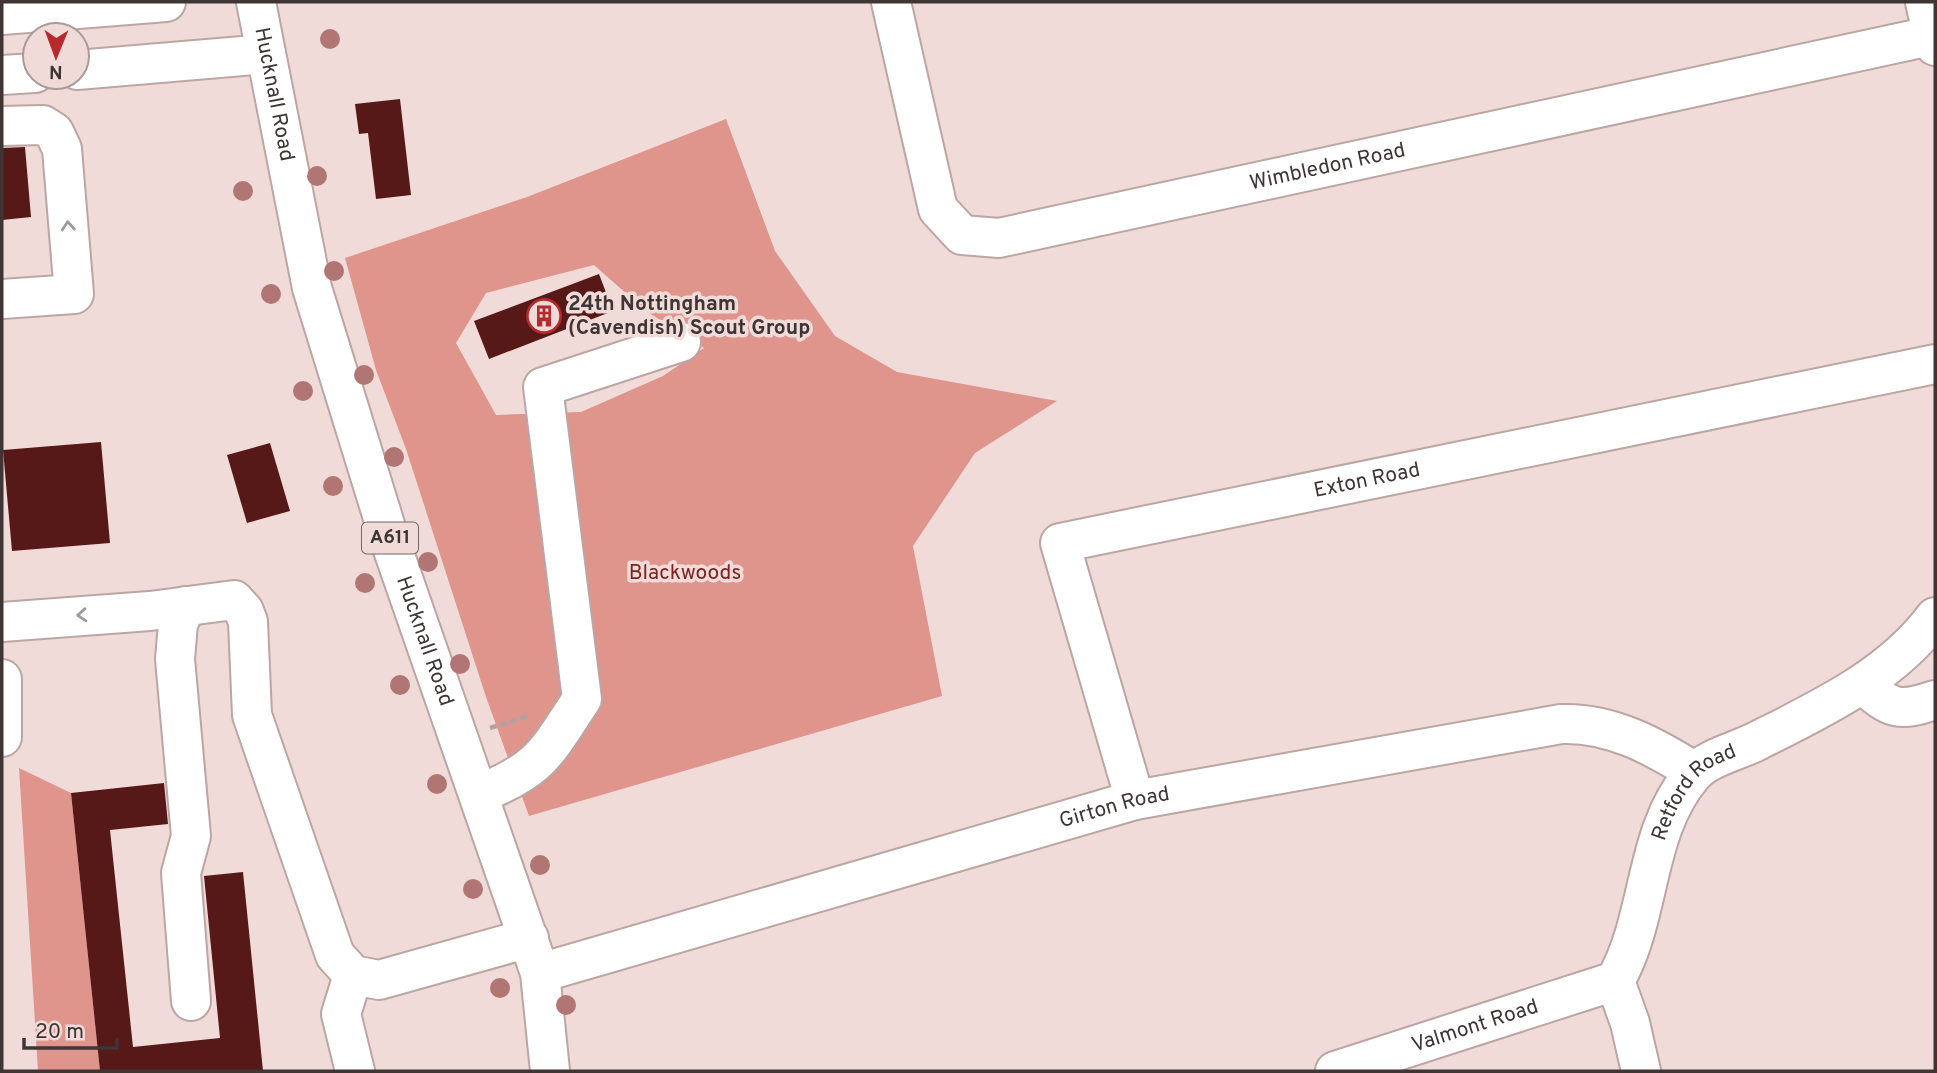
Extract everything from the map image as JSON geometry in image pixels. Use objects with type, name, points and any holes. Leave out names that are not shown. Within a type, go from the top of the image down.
[{"type":"street","points":[[2,15],[166,2]]},
{"type":"street","name":"Hucknall Road","points":[[256,2],[312,288],[349,416],[534,956],[550,1071]]},
{"type":"street","name":"Wimbledon Road","points":[[891,2],[938,209],[962,235],[999,238],[1932,29]]},
{"type":"street","points":[[91,69],[265,54]]},
{"type":"street","points":[[2,75],[21,74]]},
{"type":"street","points":[[2,127],[43,125],[54,132],[62,149],[74,294],[2,299]]},
{"type":"street","points":[[479,794],[517,779],[540,761],[582,699],[543,387],[681,342]]},
{"type":"street","name":"Exton Road","points":[[1135,800],[1060,543],[1935,364]]},
{"type":"street","points":[[2,622],[234,600],[244,611],[248,622],[252,715],[335,955],[353,975],[341,1014],[355,1071]]},
{"type":"street","points":[[186,606],[178,624],[175,659],[191,836],[181,873],[191,1001]]},
{"type":"street","name":"Retford Road","points":[[1615,981],[1631,948],[1648,878],[1670,809],[1695,772],[1863,684],[1916,643],[1935,617]]},
{"type":"street","points":[[2,679],[2,737]]},
{"type":"street","points":[[1863,684],[1891,706],[1912,708],[1935,700]]},
{"type":"street","name":"Girton Road","points":[[353,975],[379,980],[534,956],[1135,800],[1561,724],[1588,723],[1606,728],[1646,745],[1695,772]]},
{"type":"street","points":[[1615,981],[1630,1023],[1641,1071]]},
{"type":"street","name":"Valmont Road","points":[[1335,1071],[1615,981]]},
{"type":"path","points":[[459,737],[533,715]]},
{"type":"green space","name":"Blackwoods","points":[[726,119],[775,251],[835,336],[897,372],[1057,401],[975,453],[913,546],[942,696],[529,816],[486,697],[406,449],[376,370],[345,258],[527,197]],"holes":[[[594,265],[646,311],[704,348],[663,376],[581,412],[496,415],[456,343],[486,293]]]},
{"type":"green space","points":[[19,768],[71,793],[100,1071],[38,1071]]},
{"type":"building","points":[[400,99],[411,195],[376,199],[368,133],[359,134],[355,104]]},
{"type":"building","points":[[25,147],[31,217],[2,220],[2,148]]},
{"type":"building","name":"24th Nottingham (Cavendish) Scout Group","points":[[599,274],[613,311],[489,359],[474,321]]},
{"type":"building","points":[[101,442],[110,543],[12,551],[3,450]]},
{"type":"building","points":[[270,443],[290,511],[247,523],[227,455]]},
{"type":"building","points":[[164,783],[168,824],[110,830],[133,1047],[220,1038],[204,876],[243,872],[263,1071],[100,1071],[71,793]]},
{"type":"place","name":"24th Nottingham (Cavendish) Scout Group","points":[[544,316]]}]
